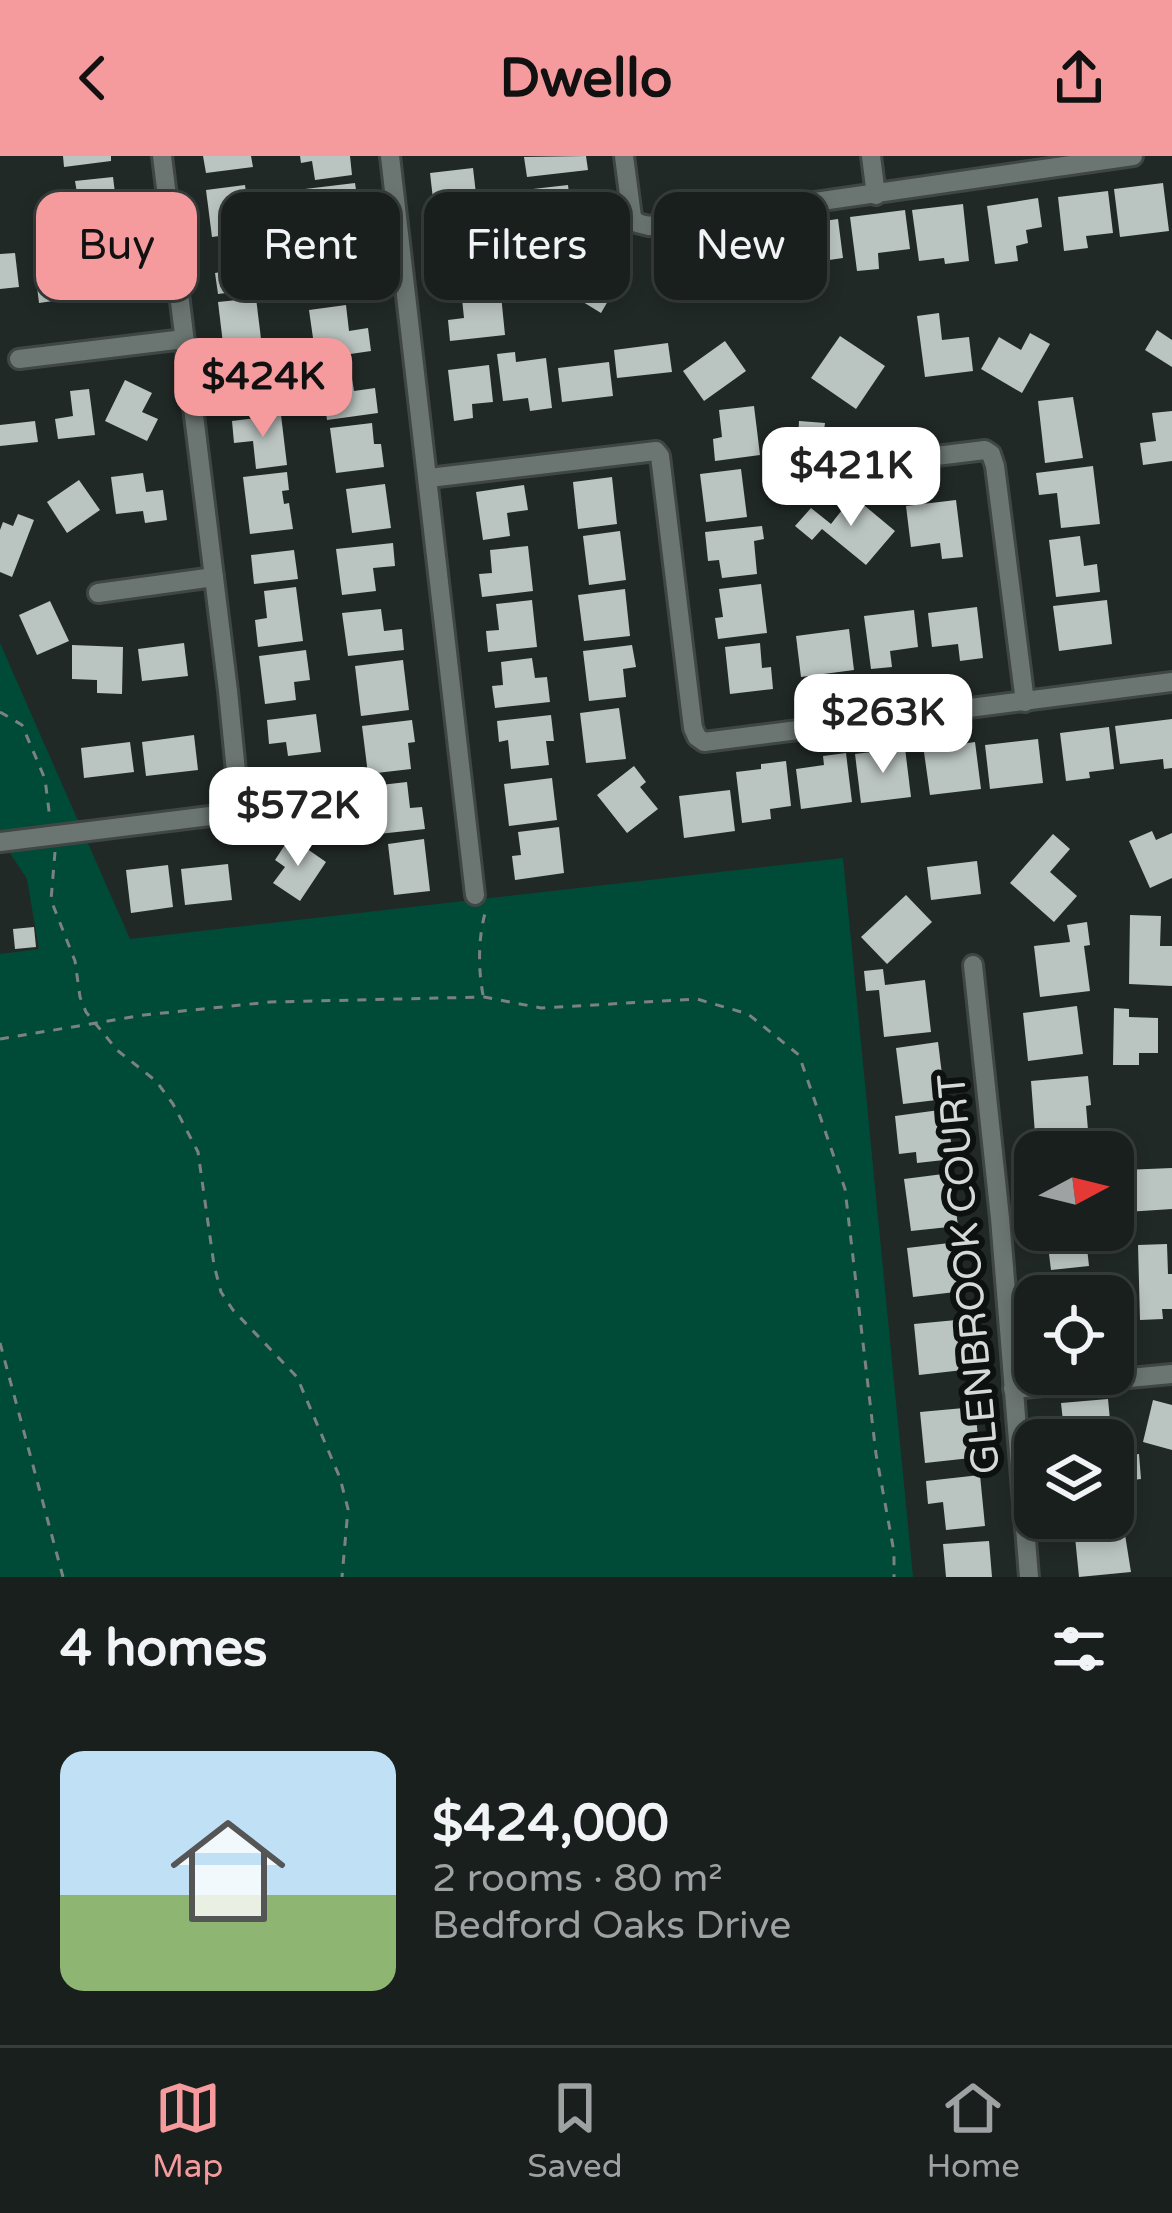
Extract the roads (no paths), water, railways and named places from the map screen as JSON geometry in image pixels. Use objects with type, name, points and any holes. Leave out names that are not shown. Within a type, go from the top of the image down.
[{"type":"street","points":[[0,842],[218,814],[228,810],[238,792],[162,156]]},
{"type":"street","points":[[390,156],[475,896]]},
{"type":"street","points":[[624,156],[632,217],[650,226],[1133,156]]},
{"type":"street","points":[[871,156],[876,194]]},
{"type":"street","points":[[19,359],[184,339]]},
{"type":"street","points":[[928,457],[985,450],[991,454],[1025,702]]},
{"type":"street","points":[[429,478],[656,452],[693,728],[704,742],[1172,682]]},
{"type":"street","points":[[98,593],[214,577]]},
{"type":"street","name":"GLENBROOK COURT","points":[[973,965],[1000,1218],[1029,1577]]},
{"type":"street","points":[[1013,1389],[1172,1374]]}]
